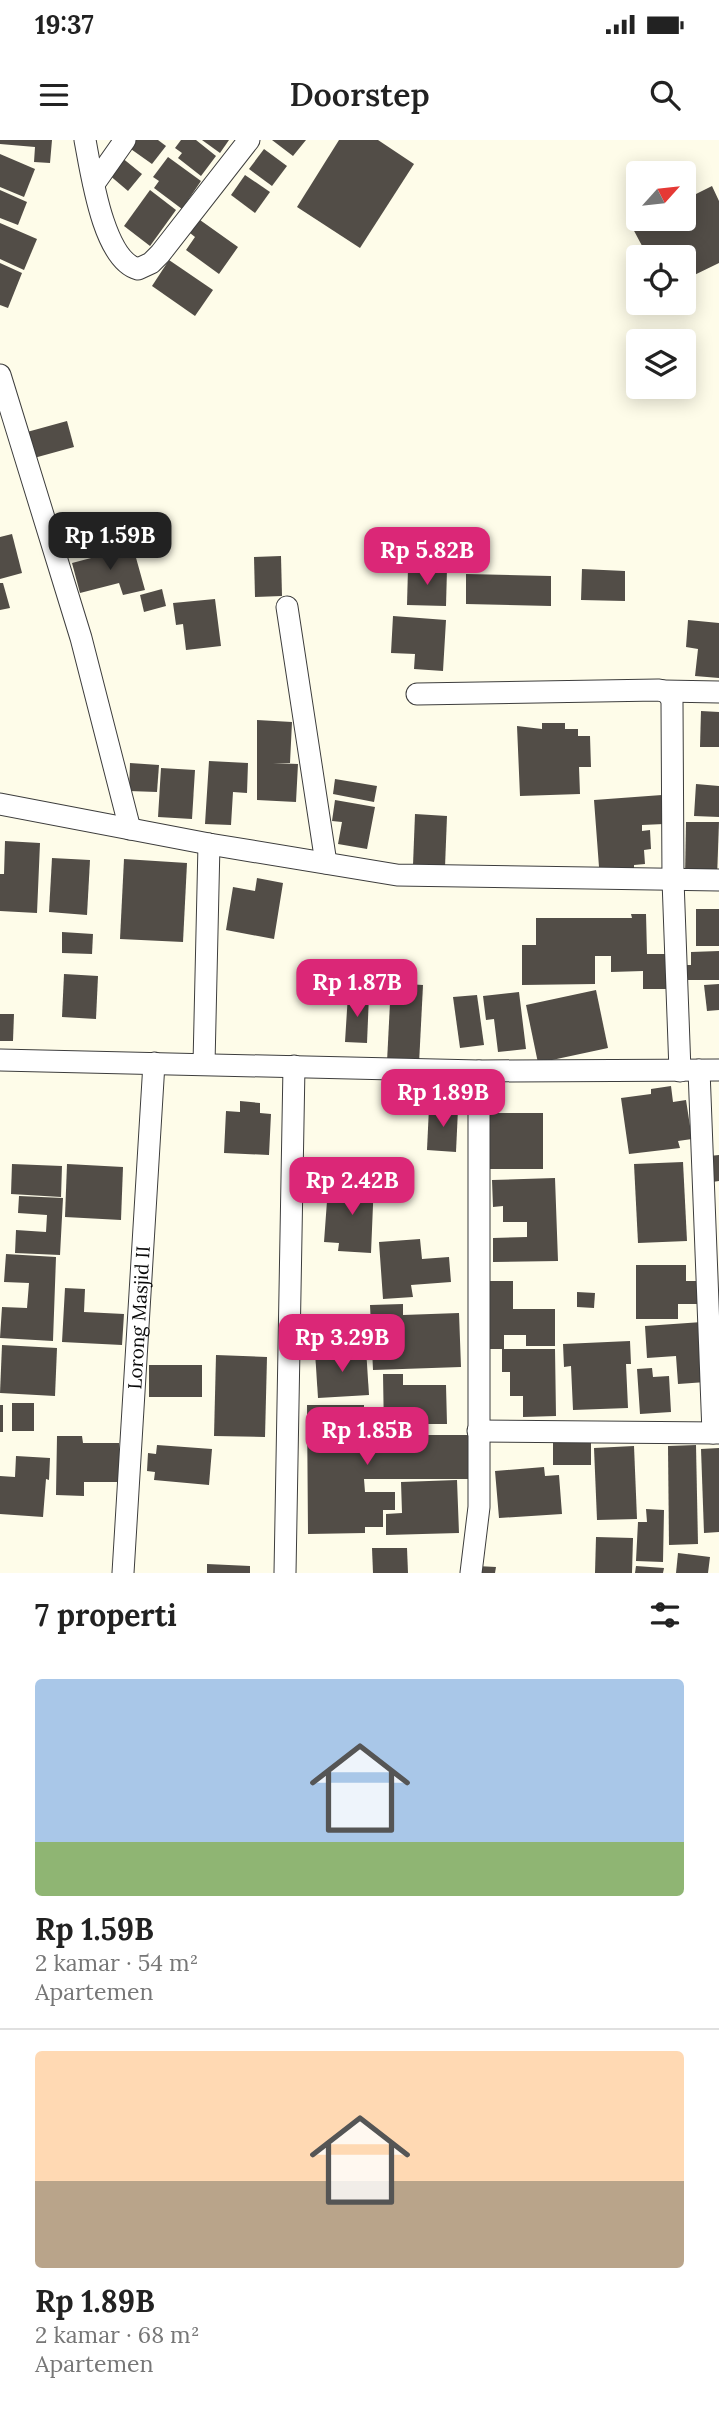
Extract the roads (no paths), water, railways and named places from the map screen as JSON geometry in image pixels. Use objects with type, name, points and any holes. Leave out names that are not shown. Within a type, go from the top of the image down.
[{"type":"street","points":[[85,140],[93,184],[115,248],[124,262],[138,270],[160,254],[249,140]]},
{"type":"street","points":[[93,184],[125,140]]},
{"type":"street","points":[[0,375],[86,656],[130,829]]},
{"type":"street","points":[[287,607],[326,863]]},
{"type":"street","points":[[478,1431],[716,1433],[699,1070],[673,880],[672,702],[664,691]]},
{"type":"street","points":[[417,694],[719,692]]},
{"type":"street","points":[[0,804],[209,844],[397,874],[719,880]]},
{"type":"street","points":[[204,1065],[209,844]]},
{"type":"street","points":[[0,1059],[479,1070],[699,1070]]},
{"type":"street","name":"Lorong Masjid II","points":[[123,1573],[154,1063]]},
{"type":"street","points":[[285,1573],[294,1066]]},
{"type":"street","points":[[471,1573],[479,1507],[479,1070]]}]
